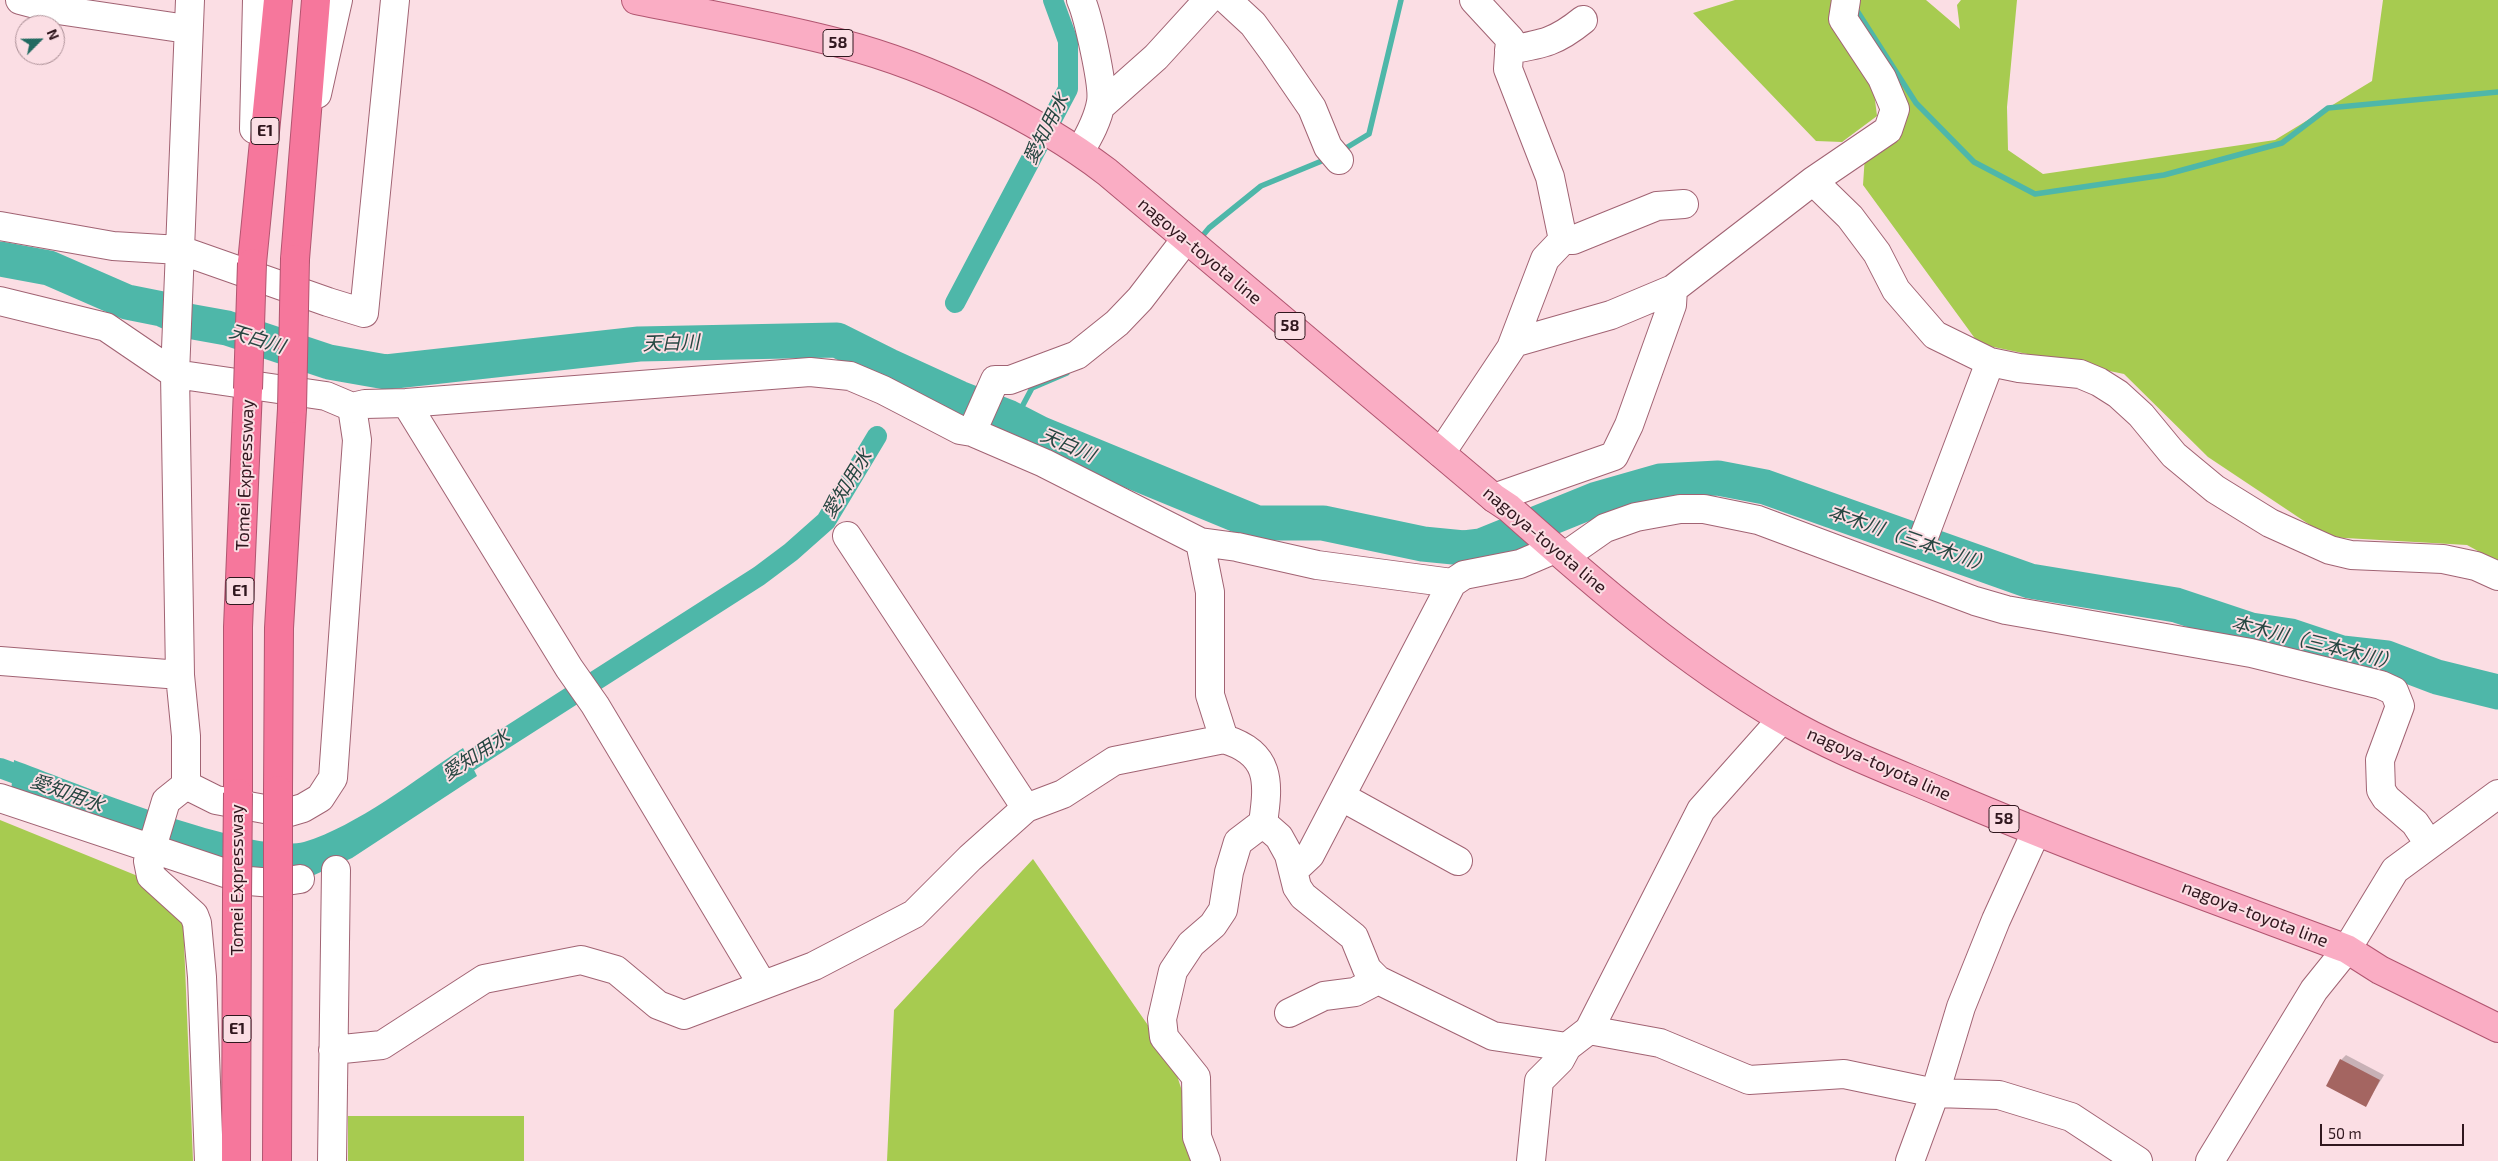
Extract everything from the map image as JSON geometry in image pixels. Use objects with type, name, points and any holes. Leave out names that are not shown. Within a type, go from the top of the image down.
[{"type":"highway","name":"Tomei Expressway","points":[[236,1161],[238,627],[252,263],[278,0]]},
{"type":"highway","name":"E1","points":[[276,1161],[279,628],[292,409],[295,259],[316,0]]},
{"type":"main road","name":"nagoya-toyota line","points":[[636,0],[844,44],[941,78],[1029,122],[1075,148],[1502,503],[1633,615],[1701,665],[1782,719],[1834,746],[2036,832],[2347,949],[2380,970],[2498,1028]]},
{"type":"street","points":[[20,0],[58,10],[187,29]]},
{"type":"street","points":[[186,785],[186,736],[180,675],[176,363],[187,29],[190,0]]},
{"type":"street","points":[[252,263],[257,0]]},
{"type":"street","points":[[302,159],[338,0]]},
{"type":"street","points":[[0,226],[113,246],[180,250],[364,313],[395,0]]},
{"type":"street","points":[[1081,0],[1092,36],[1102,105],[1156,56],[1208,0]]},
{"type":"street","points":[[1227,0],[1253,24],[1275,54],[1312,108],[1328,147],[1339,160]]},
{"type":"street","points":[[1474,0],[1510,39],[1508,70],[1550,177],[1564,240]]},
{"type":"street","points":[[1513,343],[1611,314],[1673,289],[1813,181],[1888,130],[1895,109],[1882,78],[1843,19],[1846,0]]},
{"type":"street","points":[[1509,50],[1550,42],[1563,36],[1583,20]]},
{"type":"street","points":[[1075,148],[1090,136],[1102,100]]},
{"type":"street","points":[[1813,181],[1850,217],[1877,253],[1896,290],[1935,335],[1990,362],[2020,368],[2080,374],[2099,382],[2118,394],[2174,455],[2215,489],[2270,523],[2330,550],[2351,555],[2443,559],[2476,566],[2498,576]]},
{"type":"street","points":[[1441,453],[1513,343],[1545,259],[1564,240],[1573,240],[1657,206],[1684,204]]},
{"type":"street","points":[[972,432],[995,380],[1010,380],[1077,355],[1117,323],[1134,305],[1186,239]]},
{"type":"street","points":[[1502,503],[1614,456],[1629,424],[1669,314],[1673,289]]},
{"type":"street","points":[[0,301],[106,327],[176,363],[326,396],[352,406],[364,404],[406,404],[695,380],[823,373],[850,376],[871,384],[960,430],[972,432],[1044,463],[1200,542],[1237,548],[1317,566],[1452,583]]},
{"type":"street","points":[[1925,534],[1990,362]]},
{"type":"street","points":[[406,404],[569,668],[595,705],[762,984]]},
{"type":"street","points":[[186,785],[216,800],[286,814],[304,808],[320,798],[333,778],[357,440],[352,406]]},
{"type":"street","points":[[1294,870],[1310,855],[1342,797],[1452,583],[1464,575],[1520,564],[1636,516],[1680,508],[1704,509],[1758,520],[1974,601],[2006,610],[2252,653],[2381,685],[2394,691],[2400,706],[2380,760],[2381,790],[2386,798],[2415,823],[2429,844]]},
{"type":"street","points":[[847,536],[1026,808]]},
{"type":"street","points":[[1200,542],[1210,592],[1210,695],[1224,739]]},
{"type":"street","points":[[0,661],[180,675]]},
{"type":"street","points":[[1531,1161],[1539,1081],[1560,1060],[1567,1047],[1589,1030],[1701,810],[1782,719]]},
{"type":"street","points":[[333,1050],[382,1045],[484,979],[581,960],[616,970],[658,1005],[684,1015],[814,966],[914,914],[970,858],[1026,808],[1063,794],[1114,761],[1224,739],[1239,744],[1260,764],[1267,778],[1268,790],[1262,823],[1238,842],[1229,872],[1223,910],[1213,925],[1191,944],[1173,971],[1164,1010],[1164,1037],[1196,1076],[1197,1137],[1206,1161]]},
{"type":"street","points":[[186,785],[166,801],[163,806],[148,862],[151,876],[194,915],[197,923],[202,977],[209,1161]]},
{"type":"street","points":[[2210,1161],[2314,990],[2347,949],[2395,870],[2498,794]]},
{"type":"street","points":[[1342,797],[1458,861]]},
{"type":"street","points":[[0,798],[249,881],[273,883],[300,879]]},
{"type":"street","points":[[1262,823],[1279,837],[1289,855],[1297,886],[1303,896],[1354,937],[1367,969],[1378,980],[1493,1036],[1567,1047]]},
{"type":"street","points":[[1910,1161],[1935,1093],[1964,998],[1996,920],[2036,832]]},
{"type":"street","points":[[332,1161],[336,870]]},
{"type":"street","points":[[1289,1013],[1324,996],[1336,996],[1355,992],[1378,980]]},
{"type":"street","points":[[1589,1030],[1660,1043],[1749,1080],[1844,1074],[1935,1093],[1999,1096],[2071,1117],[2138,1161]]},
{"type":"green space","points":[[1735,0],[1839,0],[1873,84],[1877,116],[1842,142],[1816,141],[1693,13]]},
{"type":"green space","points":[[1861,0],[1926,0],[1960,29],[1957,5],[1961,0],[2017,0],[2007,107],[2008,150],[2043,174],[2275,140],[2372,81],[2383,0],[2498,0],[2498,562],[2467,545],[2328,537],[2208,457],[2124,374],[1979,344],[1863,185],[1865,155],[1907,112],[1903,93],[1855,17]]},
{"type":"green space","points":[[0,820],[182,894],[193,1161],[0,1161]]},
{"type":"green space","points":[[1033,859],[1172,1060],[1192,1122],[1212,1161],[887,1161],[894,1010]]},
{"type":"green space","points":[[348,1116],[524,1116],[524,1161],[348,1161]]},
{"type":"water","points":[[463,748],[477,776],[352,858],[312,876],[220,868],[11,792],[14,760],[117,799],[204,828],[245,838],[279,843],[304,842],[345,825],[406,787]]},
{"type":"building","points":[[2340,1059],[2380,1080],[2366,1107],[2326,1086]]},
{"type":"waterway","name":"愛知用水","points":[[955,303],[1068,89],[1068,41],[1053,0]]},
{"type":"waterway","points":[[1341,151],[1369,134],[1401,0]]},
{"type":"waterway","points":[[1854,6],[1916,103],[1974,162],[2035,194],[2164,175],[2282,143],[2328,108],[2498,92]]},
{"type":"waterway","points":[[1199,240],[1209,228],[1261,186],[1329,158]]},
{"type":"waterway","name":"天白川","points":[[0,259],[49,268],[127,302],[162,309],[188,321],[227,328],[329,362],[386,372],[639,344],[837,340],[889,366],[959,398],[1008,417],[1041,434],[1257,523],[1323,523],[1423,544],[1464,548],[1481,546],[1597,499],[1660,481],[1718,478],[1765,487],[2030,581],[2176,605],[2251,630],[2291,636],[2342,653],[2387,658],[2437,677],[2498,692]]},
{"type":"waterway","points":[[1015,420],[1032,388],[1067,373]]},
{"type":"waterway","name":"愛知用水","points":[[448,775],[759,576],[791,552],[826,521],[877,436]]},
{"type":"waterway","name":"愛知用水","points":[[0,768],[38,782]]},
{"type":"water label","name":"本木川（三本木川）","points":[[1910,539]]},
{"type":"water label","name":"本木川（三本木川）","points":[[2315,643]]}]
